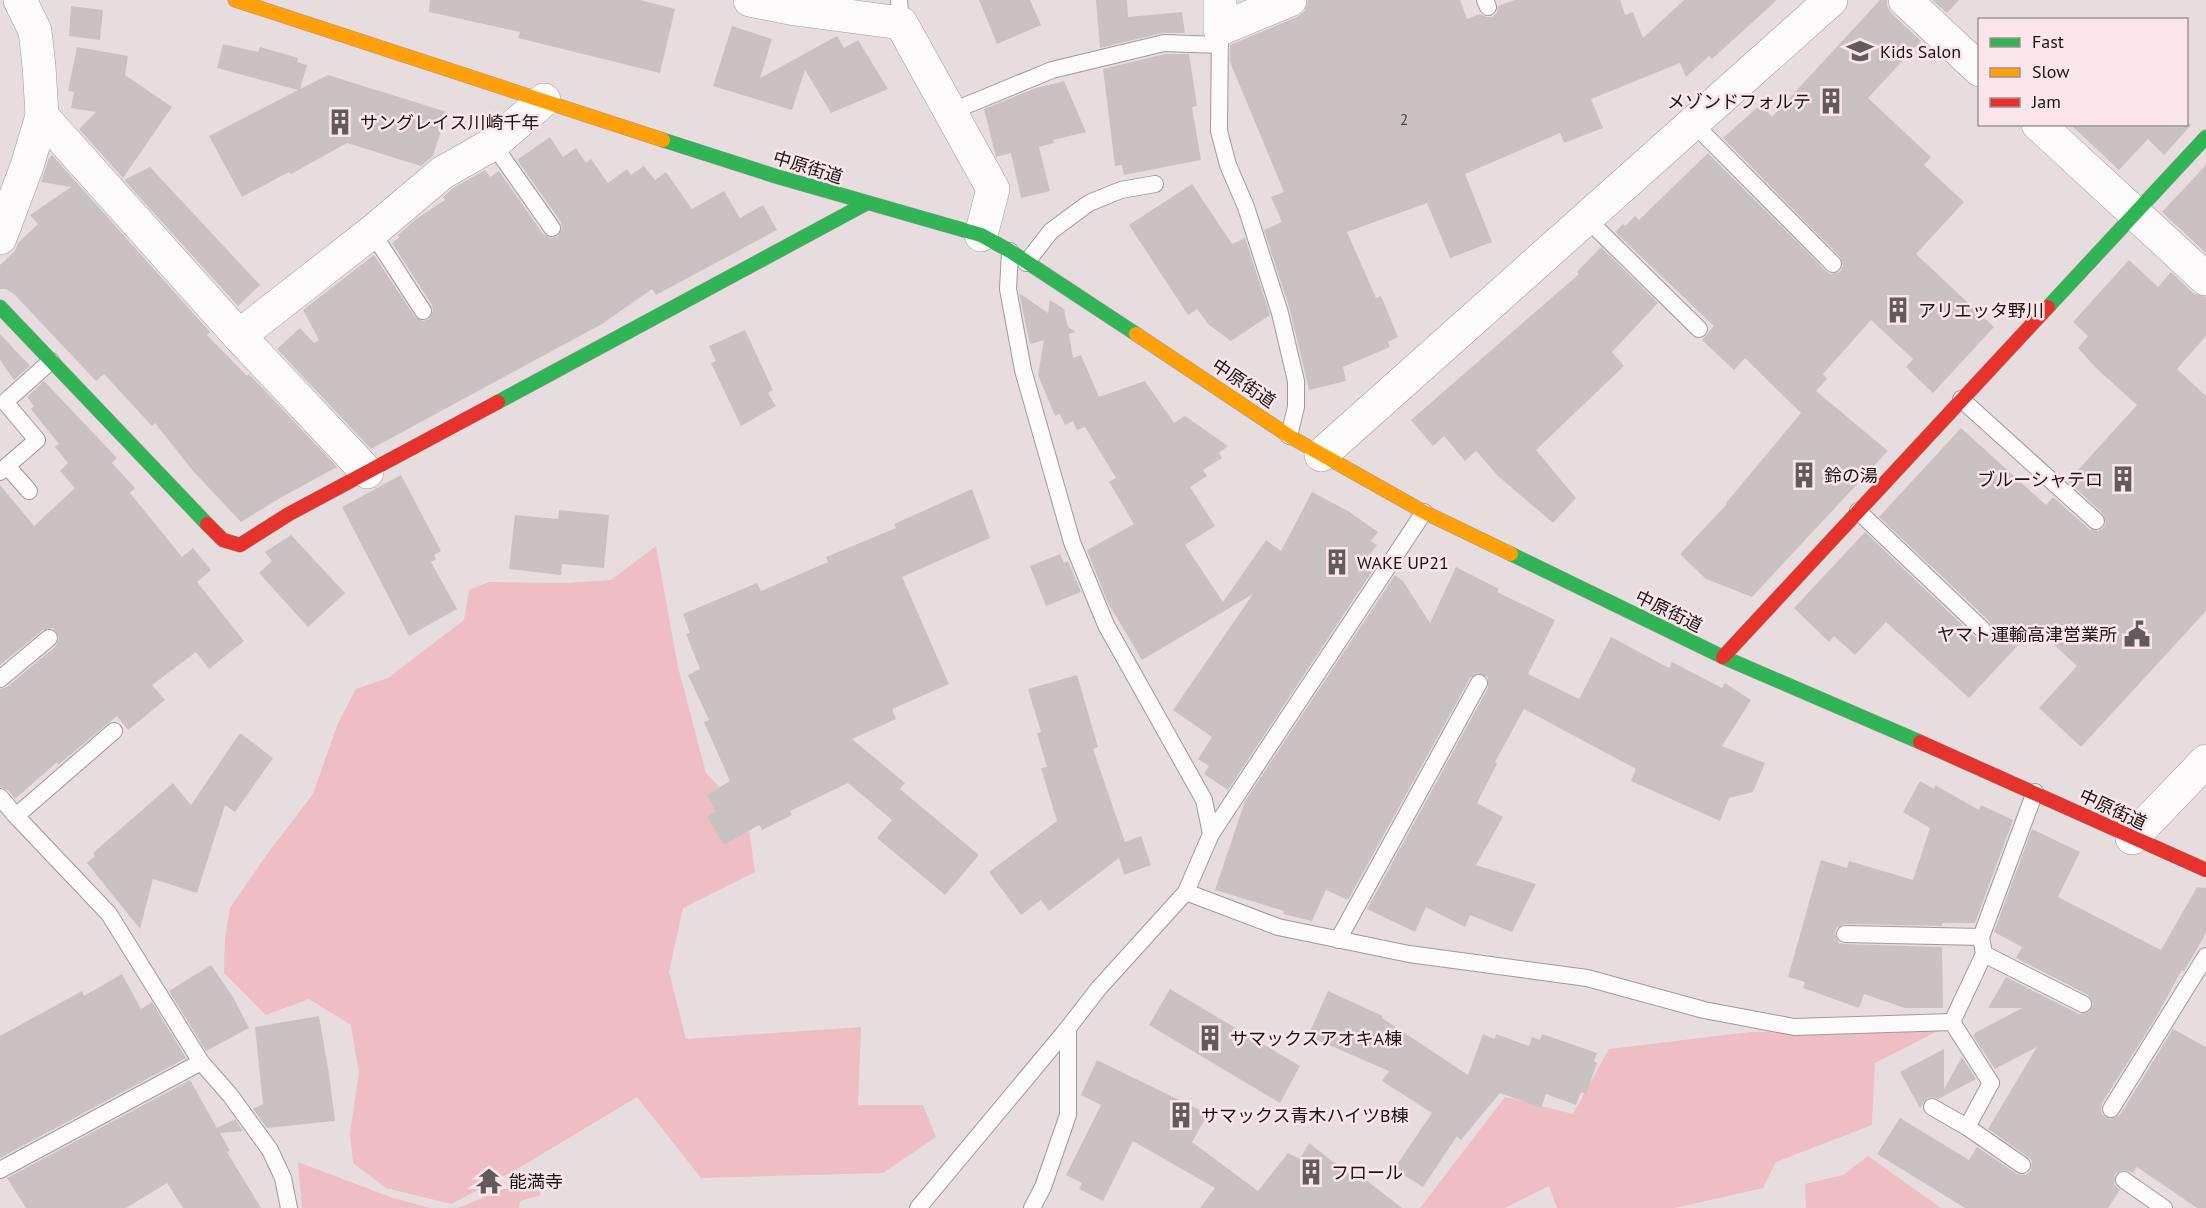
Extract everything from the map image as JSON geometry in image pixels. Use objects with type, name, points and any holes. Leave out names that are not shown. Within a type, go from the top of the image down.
[{"type":"main road","name":"中原街道","points":[[236,0],[775,176],[981,235],[1010,251],[1289,436],[1424,512],[1723,657],[2035,792],[2206,870]]},
{"type":"main road","points":[[1723,657],[2206,137]]},
{"type":"main road","points":[[0,307],[223,540],[240,545],[290,514],[367,472],[867,203]]},
{"type":"street","points":[[0,238],[8,196],[42,116],[34,31],[20,0]]},
{"type":"street","points":[[750,0],[795,9],[900,12],[950,112],[993,189],[981,235]]},
{"type":"street","points":[[1220,24],[1290,0]]},
{"type":"street","points":[[1321,455],[1831,0]]},
{"type":"street","points":[[1905,0],[1978,68]]},
{"type":"street","points":[[239,336],[372,232],[442,173],[493,144],[544,100]]},
{"type":"street","points":[[42,116],[239,336],[367,472]]},
{"type":"street","points":[[2040,126],[2206,279]]},
{"type":"street","points":[[2132,838],[2206,760]]},
{"type":"lane","points":[[950,112],[1052,70],[1164,43],[1220,24],[1219,130],[1228,165],[1246,207],[1280,313],[1296,381],[1296,407],[1289,436]]},
{"type":"lane","points":[[1693,123],[1833,264]]},
{"type":"lane","points":[[493,144],[552,228]]},
{"type":"lane","points":[[1026,263],[1051,231],[1089,203],[1121,190],[1155,184]]},
{"type":"lane","points":[[1586,218],[1699,329]]},
{"type":"lane","points":[[372,232],[423,311]]},
{"type":"lane","points":[[1010,251],[1008,289],[1023,370],[1072,542],[1106,625],[1204,800],[1211,834]]},
{"type":"lane","points":[[30,491],[4,469],[37,440],[5,402],[51,361]]},
{"type":"lane","points":[[1961,399],[2096,520]]},
{"type":"lane","points":[[1858,511],[1982,629]]},
{"type":"lane","points":[[918,1208],[1099,988],[1186,892],[1211,834],[1424,512]]},
{"type":"lane","points":[[0,679],[49,638]]},
{"type":"lane","points":[[1338,940],[1479,683]]},
{"type":"lane","points":[[16,816],[114,731]]},
{"type":"lane","points":[[1952,1022],[1983,946],[2035,792]]},
{"type":"lane","points":[[0,797],[110,914],[201,1062],[230,1095],[270,1150],[283,1178],[289,1208]]},
{"type":"lane","points":[[1186,892],[1278,927],[1415,955],[1587,978],[1704,1010],[1794,1027],[1952,1022]]},
{"type":"lane","points":[[1845,934],[1983,946],[2083,1004]]},
{"type":"lane","points":[[2111,1109],[2206,956]]},
{"type":"lane","points":[[1952,1022],[1991,1083],[1968,1127]]},
{"type":"lane","points":[[1032,1208],[1043,1187],[1068,1115],[1068,1028]]},
{"type":"lane","points":[[0,1170],[201,1062]]},
{"type":"lane","points":[[1932,1107],[1968,1127],[2022,1165]]},
{"type":"lane","points":[[2124,1180],[2164,1208]]},
{"type":"shaded area","points":[[656,546],[678,667],[706,773],[747,816],[755,872],[683,908],[669,972],[686,1039],[861,1027],[858,1105],[923,1105],[936,1137],[883,1173],[701,1178],[637,1097],[514,1171],[451,1204],[386,1188],[353,1163],[350,1133],[359,1073],[351,1025],[309,999],[266,1015],[224,973],[225,939],[230,908],[313,794],[338,723],[356,689],[388,678],[464,620],[469,590],[489,582],[566,583],[611,580]]},
{"type":"shaded area","points":[[1942,1029],[1875,1063],[1872,1125],[1776,1162],[1763,1188],[1675,1208],[1557,1208],[1549,1186],[1505,1208],[1420,1208],[1505,1097],[1573,1114],[1609,1049],[1750,1032]]},
{"type":"shaded area","points":[[1868,1156],[1941,1208],[1806,1208],[1805,1184],[1843,1175]]},
{"type":"shaded area","points":[[298,1162],[393,1198],[430,1208],[302,1208]]},
{"type":"shaded area","points":[[534,1177],[541,1195],[520,1201],[519,1208],[458,1208]]},
{"type":"building","points":[[430,0],[640,0],[675,9],[660,73],[518,38],[520,32],[429,12]]},
{"type":"building","points":[[979,0],[1030,0],[1041,25],[997,44]]},
{"type":"building","points":[[1096,0],[1127,0],[1128,17],[1182,12],[1185,33],[1162,33],[1100,48]]},
{"type":"building","points":[[1308,0],[1460,0],[1467,19],[1480,14],[1492,17],[1497,13],[1498,6],[1515,0],[1620,0],[1625,15],[1633,12],[1643,38],[1684,0],[1777,0],[1712,59],[1709,56],[1686,77],[1680,63],[1591,99],[1603,128],[1564,143],[1560,133],[1465,174],[1492,242],[1450,258],[1427,203],[1347,232],[1376,298],[1381,296],[1398,337],[1388,342],[1390,347],[1343,367],[1346,381],[1309,390],[1290,310],[1264,230],[1282,222],[1271,197],[1284,192],[1230,62],[1230,45],[1297,17],[1305,11]]},
{"type":"building","points":[[1880,0],[1887,0],[1887,6],[1892,14],[1921,41],[1868,98],[1931,157],[1924,165],[1964,202],[1916,254],[1994,327],[1933,393],[1906,367],[1913,359],[1871,320],[1823,374],[1827,379],[1816,391],[1888,451],[1752,597],[1706,579],[1680,554],[1727,504],[1801,413],[1745,358],[1734,370],[1702,340],[1714,326],[1615,232],[1635,216],[1639,220],[1708,153],[1826,271],[1831,274],[1840,272],[1843,266],[1840,257],[1723,138],[1761,104],[1772,117]]},
{"type":"building","points":[[1932,0],[1959,0],[1947,13]]},
{"type":"building","points":[[71,6],[103,10],[100,40],[69,36]]},
{"type":"building","points":[[732,26],[772,39],[760,78],[837,36],[844,48],[858,40],[888,89],[831,113],[805,70],[792,110],[713,86]]},
{"type":"building","name":"サングレイス川崎千年","points":[[223,44],[258,52],[260,47],[298,58],[297,62],[307,65],[300,89],[328,75],[447,112],[433,156],[421,166],[347,143],[291,174],[289,172],[242,197],[209,136],[298,90],[217,68]]},
{"type":"building","points":[[77,47],[128,56],[125,75],[172,107],[123,178],[79,129],[96,112],[71,108],[74,92],[68,91]]},
{"type":"building","points":[[1165,54],[1189,54],[1197,106],[1192,107],[1201,160],[1124,175],[1122,165],[1115,166],[1103,69]]},
{"type":"building","points":[[1064,81],[1086,132],[1053,140],[1054,143],[1039,147],[1050,191],[1021,198],[1011,153],[996,157],[984,109],[1036,88]]},
{"type":"building","points":[[2192,124],[2164,155],[2148,139],[2119,170],[2072,126],[2188,126]]},
{"type":"building","points":[[550,137],[563,157],[576,148],[586,163],[591,159],[608,183],[627,169],[631,175],[644,166],[655,180],[666,172],[692,209],[724,191],[740,218],[763,205],[777,230],[656,295],[652,289],[602,324],[371,449],[277,349],[300,328],[314,343],[319,340],[303,310],[374,255],[415,317],[423,321],[429,319],[433,311],[432,305],[392,243],[416,219],[445,200],[443,197],[453,188],[485,170],[490,177],[499,171],[543,234],[552,238],[558,236],[562,228],[561,222],[517,160]]},
{"type":"building","points":[[52,155],[210,332],[207,335],[247,376],[249,374],[337,467],[241,522],[193,471],[155,423],[152,426],[104,374],[96,381],[14,294],[6,289],[0,289],[0,265],[38,224],[30,215],[71,187],[41,182]]},
{"type":"building","points":[[2206,165],[2206,253],[2162,212]]},
{"type":"building","points":[[150,167],[260,285],[238,306],[124,180]]},
{"type":"building","points":[[1192,184],[1232,244],[1245,238],[1270,315],[1231,341],[1208,324],[1197,309],[1188,315],[1129,225]]},
{"type":"building","points":[[1601,247],[1658,303],[1612,352],[1624,366],[1536,450],[1576,498],[1553,523],[1498,476],[1476,451],[1465,461],[1444,436],[1433,446],[1411,420],[1579,274],[1577,272]]},
{"type":"building","points":[[2129,260],[2158,287],[2171,272],[2193,293],[2206,297],[2206,336],[2177,369],[2206,396],[2206,611],[2081,747],[2039,708],[2077,666],[2035,627],[1969,698],[1886,622],[1855,655],[1834,636],[1829,642],[1794,608],[1865,532],[1975,637],[1984,639],[1990,636],[1992,627],[1989,621],[1879,517],[1961,428],[2046,505],[2053,497],[2089,529],[2099,531],[2103,528],[2106,523],[2103,514],[2068,481],[2137,405],[2096,368],[2078,348],[2088,336],[2073,322]]},
{"type":"building","points":[[1019,293],[1048,313],[1050,300],[1064,309],[1068,327],[1076,332],[1069,334],[1073,358],[1081,355],[1099,397],[1145,381],[1174,423],[1185,416],[1228,446],[1219,453],[1222,458],[1203,470],[1207,476],[1190,487],[1215,526],[1185,545],[1223,602],[1266,540],[1281,551],[1312,492],[1348,511],[1378,532],[1371,541],[1377,545],[1368,557],[1377,564],[1228,790],[1204,774],[1209,766],[1198,759],[1212,737],[1173,710],[1253,594],[1142,660],[1108,603],[1087,550],[1134,524],[1109,482],[1116,478],[1085,427],[1077,430],[1073,421],[1065,425],[1060,414],[1055,416],[1038,375],[1044,340],[1030,344]]},
{"type":"building","points":[[745,330],[773,390],[768,393],[776,406],[741,426],[711,363],[716,361],[709,346]]},
{"type":"building","points":[[0,334],[30,366],[14,380],[0,360]]},
{"type":"building","points":[[44,381],[117,458],[112,463],[135,488],[130,493],[182,557],[193,548],[211,570],[197,582],[244,641],[209,669],[196,652],[152,685],[165,700],[128,730],[117,716],[58,765],[57,762],[15,799],[8,790],[0,787],[0,689],[7,687],[56,646],[59,637],[53,628],[43,630],[0,665],[0,485],[34,526],[75,488],[60,471],[68,463],[55,447],[59,444],[31,409],[34,406],[27,397]]},
{"type":"building","points":[[401,475],[441,551],[434,555],[436,559],[431,562],[457,609],[409,636],[342,507]]},
{"type":"building","points":[[972,489],[990,538],[902,577],[949,684],[892,709],[896,719],[852,739],[905,783],[900,789],[979,855],[945,895],[877,838],[892,820],[848,783],[790,811],[792,815],[762,830],[759,825],[724,845],[707,817],[716,811],[707,795],[730,781],[704,722],[709,720],[688,675],[700,669],[686,634],[690,633],[683,614],[757,583],[761,591],[828,562],[826,557],[896,528],[894,524]]},
{"type":"building","points":[[559,510],[609,515],[604,568],[562,564],[561,575],[509,569],[515,515],[558,519]]},
{"type":"building","points":[[291,535],[345,593],[308,627],[259,573],[272,561],[265,552]]},
{"type":"building","points":[[1060,554],[1064,563],[1068,561],[1081,592],[1046,606],[1030,566]]},
{"type":"building","points":[[1456,567],[1499,589],[1497,592],[1555,620],[1528,674],[1579,699],[1611,637],[1669,668],[1672,662],[1722,688],[1725,683],[1751,700],[1722,746],[1765,763],[1753,792],[1729,798],[1720,821],[1631,781],[1636,769],[1524,709],[1495,762],[1497,764],[1477,803],[1503,817],[1476,865],[1536,884],[1512,932],[1470,915],[1465,927],[1426,907],[1415,932],[1367,909],[1488,688],[1488,677],[1478,673],[1470,678],[1348,900],[1326,890],[1312,921],[1283,914],[1284,911],[1215,890],[1245,801],[1395,575],[1403,581],[1430,623]]},
{"type":"building","points":[[1077,675],[1098,747],[1093,749],[1125,842],[1141,836],[1151,865],[1124,875],[1119,858],[1049,911],[1041,900],[1021,915],[989,872],[1057,821],[1041,768],[1047,767],[1037,733],[1041,732],[1028,689]]},
{"type":"building","points":[[240,733],[273,758],[235,812],[225,805],[197,893],[153,879],[140,929],[87,863],[95,856],[93,853],[173,783],[191,805]]},
{"type":"building","points":[[1920,781],[1934,789],[1935,785],[1979,810],[1981,805],[2013,820],[1975,923],[1942,923],[1942,926],[1845,924],[1836,928],[1835,934],[1839,943],[1845,944],[1942,947],[1943,1008],[1905,1008],[1864,994],[1859,1008],[1803,988],[1805,982],[1788,977],[1821,860],[1847,868],[1849,861],[1913,880],[1930,828],[1903,812]]},
{"type":"building","points":[[2032,829],[2080,852],[2058,897],[2161,950],[2197,887],[2206,888],[2206,933],[2102,1103],[2101,1109],[2102,1114],[2110,1119],[2120,1115],[2173,1029],[2206,1047],[2206,1208],[2197,1208],[2137,1167],[2133,1173],[2124,1170],[2115,1174],[2114,1184],[2120,1190],[2108,1208],[1965,1208],[1877,1154],[1900,1118],[1969,1160],[1977,1147],[2017,1174],[2026,1175],[2031,1170],[2032,1161],[2028,1157],[1988,1129],[2037,1047],[1995,1069],[1973,1036],[2022,1008],[1988,1008],[2006,977],[2079,1014],[2089,1012],[2093,1004],[2088,995],[2016,958],[2022,947],[1994,932]]},
{"type":"building","points":[[211,965],[233,997],[249,1028],[206,1051],[169,991]]},
{"type":"building","points":[[122,974],[141,1009],[152,1002],[186,1058],[0,1158],[0,1036],[82,991],[84,996]]},
{"type":"building","name":"サマックスアオキA棟","points":[[1170,989],[1300,1066],[1280,1103],[1149,1025]]},
{"type":"building","points":[[1328,991],[1383,1016],[1382,1018],[1468,1075],[1483,1034],[1495,1039],[1496,1034],[1529,1046],[1532,1037],[1540,1040],[1542,1034],[1597,1053],[1594,1061],[1597,1063],[1586,1094],[1581,1092],[1576,1105],[1546,1094],[1541,1108],[1500,1093],[1461,1140],[1457,1136],[1423,1187],[1394,1169],[1432,1113],[1382,1081],[1389,1071],[1308,1036]]},
{"type":"building","points":[[319,1016],[335,1121],[267,1128],[253,1109],[263,1104],[255,1027]]},
{"type":"building","points":[[1944,1049],[1944,1089],[1962,1057],[1976,1079],[1938,1099],[1927,1098],[1920,1108],[1900,1072]]},
{"type":"building","points":[[1097,1060],[1208,1114],[1192,1142],[1258,1191],[1288,1153],[1300,1159],[1309,1143],[1354,1178],[1357,1173],[1402,1208],[1200,1208],[1215,1188],[1133,1141],[1103,1201],[1079,1189],[1082,1183],[1066,1175],[1101,1105],[1081,1095]]},
{"type":"building","points":[[190,1080],[217,1128],[235,1119],[243,1131],[220,1133],[230,1151],[227,1152],[261,1208],[183,1208],[167,1183],[126,1208],[26,1208],[7,1178]]},
{"type":"traffic: fast","points":[[2048,307],[2206,137]]},
{"type":"traffic: fast","points":[[663,140],[775,176],[981,235],[1010,251],[1136,334]]},
{"type":"traffic: fast","points":[[498,402],[867,203]]},
{"type":"traffic: fast","points":[[0,307],[207,524]]},
{"type":"traffic: fast","points":[[1511,554],[1723,657],[1920,742]]},
{"type":"traffic: slow","points":[[235,0],[663,140]]},
{"type":"traffic: slow","points":[[1136,334],[1289,436],[1424,512],[1511,554]]},
{"type":"traffic: jam","points":[[1723,657],[2048,307]]},
{"type":"traffic: jam","points":[[207,524],[223,540],[240,545],[289,514],[498,402]]},
{"type":"traffic: jam","points":[[1920,742],[2206,870]]},
{"type":"place","name":"Kids Salon","points":[[1860,51]]},
{"type":"place","name":"メゾンドフォルテ","points":[[1831,101]]},
{"type":"place","name":"サングレイス川崎千年","points":[[340,122]]},
{"type":"place","name":"アリエッタ野川","points":[[1898,310]]},
{"type":"place","name":"鈴の湯","points":[[1804,475]]},
{"type":"place","name":"ブルーシャテロ","points":[[2123,479]]},
{"type":"place","name":"WAKE UP21","points":[[1337,562]]},
{"type":"place","name":"ヤマト運輸高津営業所","points":[[2137,634]]},
{"type":"place","name":"サマックスアオキA棟","points":[[1210,1038]]},
{"type":"place","name":"サマックス青木ハイツB棟","points":[[1181,1115]]},
{"type":"place","name":"フロール","points":[[1311,1172]]},
{"type":"place","name":"能満寺","points":[[489,1181]]}]
